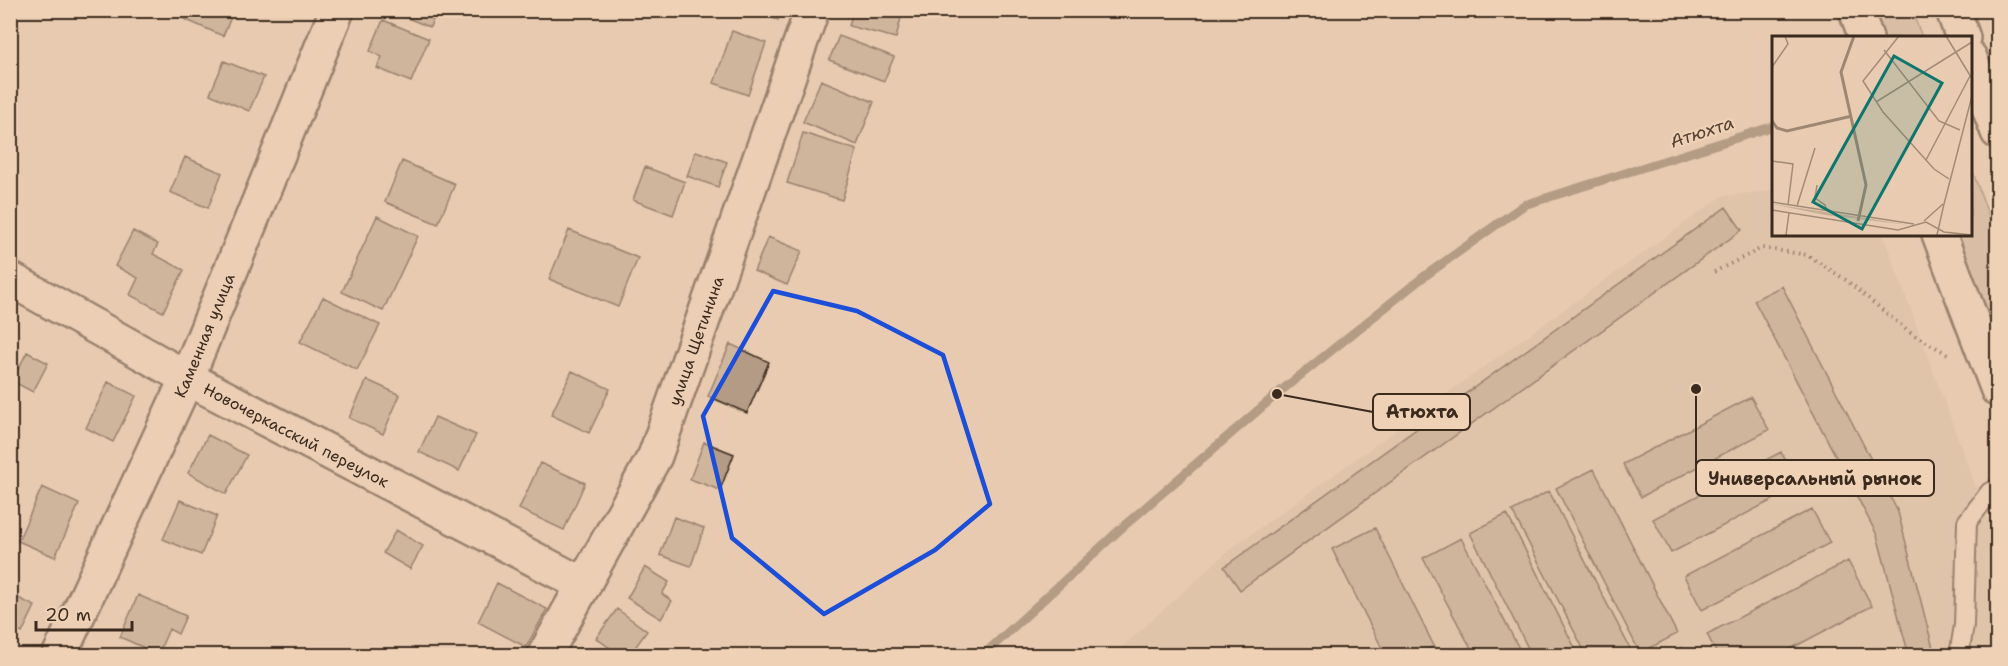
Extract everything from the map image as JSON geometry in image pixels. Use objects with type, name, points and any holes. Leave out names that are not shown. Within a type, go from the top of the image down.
[{"type":"street","name":"Каменная улица","points":[[59,656],[187,378],[337,10]]},
{"type":"street","name":"улица Щетинина","points":[[544,656],[655,456],[812,10]]},
{"type":"street","points":[[1953,10],[1962,36]]},
{"type":"street","points":[[1972,61],[1998,132]]},
{"type":"street","points":[[1940,236],[1994,380]]},
{"type":"street","name":"Новочеркасский переулок","points":[[10,279],[187,378],[584,585]]},
{"type":"lane","points":[[1959,656],[1964,625],[1967,522],[1990,492],[1998,488]]},
{"type":"path","points":[[1714,272],[1762,248],[1807,255],[1846,280],[1909,333],[1994,380]]},
{"type":"highlighted area","points":[[773,291],[857,311],[943,355],[990,504],[935,550],[824,614],[732,538],[703,416]]},
{"type":"shaded area","points":[[1873,11],[1912,11],[1922,36],[1883,36]]},
{"type":"shaded area","points":[[1972,170],[1997,239],[1997,343],[1958,236],[1972,236]]},
{"type":"shaded area","points":[[1772,190],[1772,236],[1884,236],[1997,544],[1997,655],[1112,656],[1230,549],[1722,196]]},
{"type":"building","points":[[185,10],[234,10],[223,36],[182,18]]},
{"type":"building","points":[[393,10],[437,10],[430,27],[392,12]]},
{"type":"building","points":[[751,10],[781,10],[778,20]]},
{"type":"building","points":[[853,10],[903,10],[896,38],[849,26]]},
{"type":"building","points":[[383,20],[429,39],[411,82],[377,68],[382,57],[370,51]]},
{"type":"building","points":[[732,31],[766,43],[748,95],[714,83]]},
{"type":"building","points":[[839,36],[894,57],[884,81],[829,60]]},
{"type":"building","points":[[224,61],[264,77],[249,111],[210,94]]},
{"type":"building","points":[[821,80],[874,102],[857,145],[803,122]]},
{"type":"building","points":[[803,133],[857,150],[842,200],[787,183]]},
{"type":"building","points":[[696,151],[727,162],[718,187],[687,176]]},
{"type":"building","points":[[185,157],[222,173],[208,208],[170,192]]},
{"type":"building","points":[[402,161],[455,184],[438,224],[385,202]]},
{"type":"building","points":[[645,167],[685,182],[673,215],[633,200]]},
{"type":"building","points":[[1726,207],[1742,230],[1240,590],[1224,567]]},
{"type":"building","points":[[377,216],[418,236],[383,311],[342,292]]},
{"type":"building","points":[[569,230],[638,258],[618,307],[549,279]]},
{"type":"building","points":[[133,231],[158,244],[153,254],[184,270],[163,312],[130,295],[138,278],[115,266]]},
{"type":"building","points":[[768,237],[802,251],[787,285],[754,271]]},
{"type":"building","points":[[1782,286],[1898,512],[1935,656],[1909,656],[1877,535],[1754,300]]},
{"type":"building","points":[[323,297],[380,325],[357,370],[300,342]]},
{"type":"building","points":[[730,344],[769,362],[747,413],[708,396]]},
{"type":"building","points":[[27,352],[48,363],[33,392],[12,381]]},
{"type":"building","points":[[572,371],[610,389],[589,433],[551,415]]},
{"type":"building","points":[[367,380],[400,395],[383,434],[349,418]]},
{"type":"building","points":[[108,382],[136,396],[113,442],[86,428]]},
{"type":"building","points":[[1751,397],[1769,430],[1641,497],[1623,464]]},
{"type":"building","points":[[435,417],[476,435],[459,471],[419,452]]},
{"type":"building","points":[[208,435],[247,455],[226,494],[188,473]]},
{"type":"building","points":[[704,442],[734,454],[720,490],[690,479]]},
{"type":"building","points":[[1781,452],[1799,486],[1671,553],[1653,519]]},
{"type":"building","points":[[540,463],[585,483],[564,530],[519,509]]},
{"type":"building","points":[[1594,469],[1677,634],[1640,653],[1556,488]]},
{"type":"building","points":[[42,487],[79,504],[55,557],[18,541]]},
{"type":"building","points":[[1549,491],[1634,656],[1587,656],[1512,511]]},
{"type":"building","points":[[180,500],[217,516],[201,555],[163,539]]},
{"type":"building","points":[[1812,509],[1830,543],[1702,610],[1684,576]]},
{"type":"building","points":[[1507,514],[1579,656],[1532,656],[1470,533]]},
{"type":"building","points":[[674,517],[704,528],[691,566],[660,555]]},
{"type":"building","points":[[1375,528],[1434,646],[1416,656],[1386,656],[1332,549]]},
{"type":"building","points":[[396,530],[423,546],[410,569],[383,553]]},
{"type":"building","points":[[1461,538],[1523,656],[1475,656],[1423,558]]},
{"type":"building","points":[[1848,561],[1872,606],[1777,656],[1718,656],[1707,634]]},
{"type":"building","points":[[645,567],[669,582],[662,594],[672,601],[661,619],[627,598]]},
{"type":"building","points":[[497,583],[547,609],[526,647],[478,622]]},
{"type":"building","points":[[10,594],[35,606],[22,633],[10,627]]},
{"type":"building","points":[[138,595],[186,616],[178,634],[169,629],[158,654],[120,637]]},
{"type":"building","points":[[617,609],[647,631],[629,656],[621,656],[596,638]]},
{"type":"building","points":[[1682,647],[1686,656],[1666,656]]},
{"type":"waterway","name":"Атюхта","points":[[982,656],[1125,525],[1277,394],[1422,278],[1524,205],[1772,127]]},
{"type":"place","name":"Универсальный рынок","points":[[1696,389]]},
{"type":"place","name":"Атюхта","points":[[1277,394]]}]
